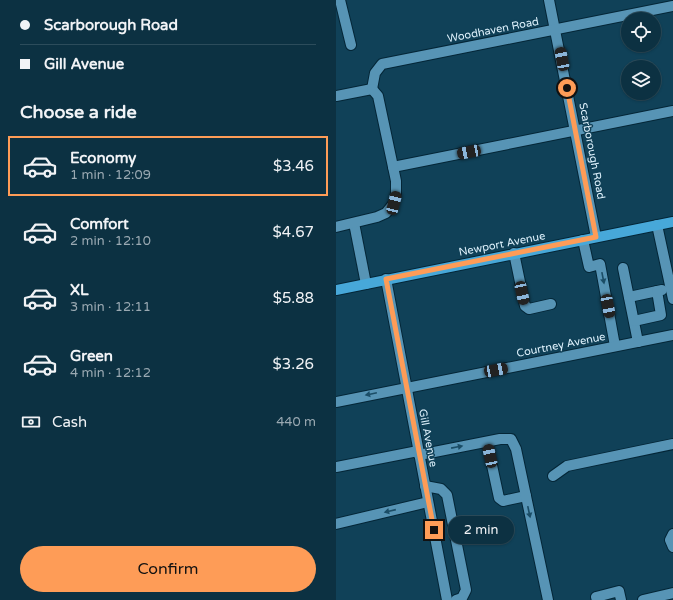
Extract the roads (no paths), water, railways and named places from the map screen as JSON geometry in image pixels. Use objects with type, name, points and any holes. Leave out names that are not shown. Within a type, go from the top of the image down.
[{"type":"main road","name":"Newport Avenue","points":[[336,290],[673,222]]},
{"type":"street","points":[[340,0],[351,45]]},
{"type":"street","name":"Scarborough Road","points":[[549,0],[596,237]]},
{"type":"street","name":"Woodhaven Road","points":[[372,89],[375,73],[382,64],[673,6]]},
{"type":"street","points":[[336,96],[372,89],[378,96],[396,181],[394,203],[386,213],[377,217],[336,227]]},
{"type":"street","points":[[393,167],[673,111]]},
{"type":"street","points":[[354,223],[366,284]]},
{"type":"street","points":[[657,225],[672,288],[673,299]]},
{"type":"street","points":[[583,240],[589,267],[600,264],[615,346]]},
{"type":"street","points":[[514,254],[525,306],[529,309],[551,304]]},
{"type":"street","points":[[623,268],[638,342]]},
{"type":"street","name":"Gill Avenue","points":[[386,279],[447,600]]},
{"type":"street","points":[[629,297],[672,288]]},
{"type":"street","points":[[634,321],[662,315],[657,291]]},
{"type":"street","name":"Courtney Avenue","points":[[336,402],[673,335]]},
{"type":"street","points":[[336,467],[500,439],[511,439],[516,449],[548,600]]},
{"type":"street","points":[[487,442],[499,498],[503,501],[526,496]]},
{"type":"street","points":[[553,476],[567,466],[673,444]]},
{"type":"street","points":[[425,486],[441,489],[447,494],[466,590],[462,598],[456,600]]},
{"type":"street","points":[[336,524],[428,502]]},
{"type":"street","points":[[673,534],[670,540],[673,547]]},
{"type":"street","points":[[597,600],[596,597],[619,591],[621,600]]},
{"type":"street","points":[[643,600],[673,593]]}]
